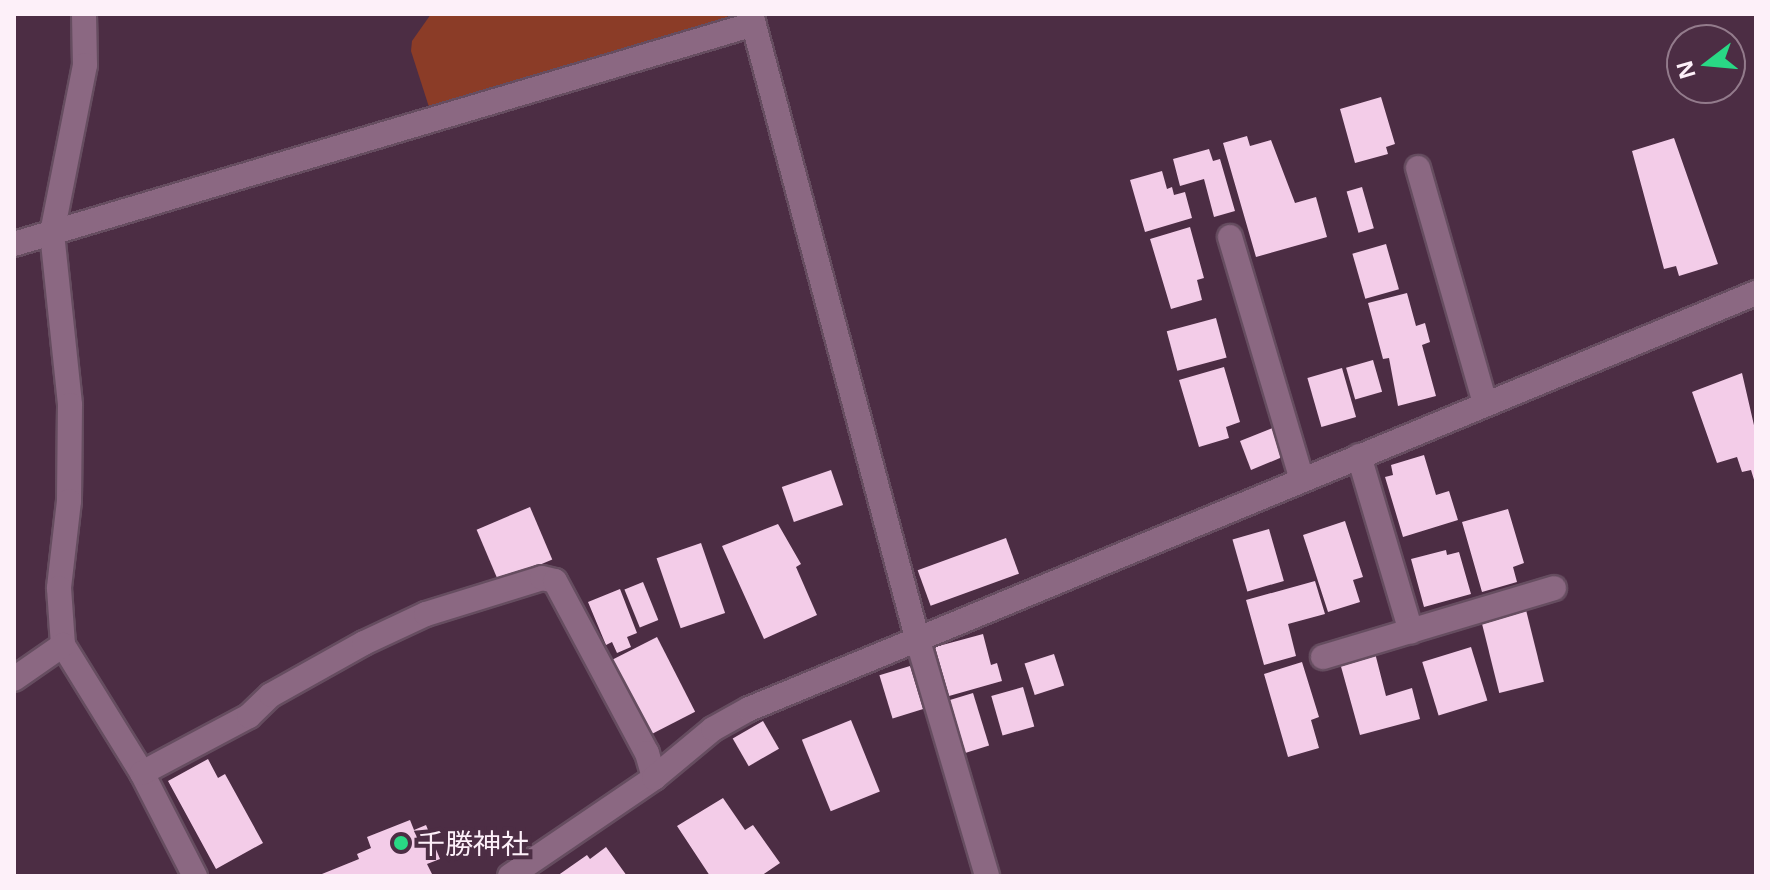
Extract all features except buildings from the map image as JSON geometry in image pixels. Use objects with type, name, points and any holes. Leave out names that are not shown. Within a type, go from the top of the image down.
[{"type":"street","points":[[84,14],[85,65],[52,233],[70,405],[69,501],[59,588],[63,645],[142,773],[195,876]]},
{"type":"street","points":[[14,244],[752,19],[918,641],[987,876]]},
{"type":"street","points":[[1418,168],[1485,403]]},
{"type":"street","points":[[1230,237],[1302,480]]},
{"type":"street","points":[[510,876],[654,778],[713,729],[749,709],[1756,293]]},
{"type":"street","points":[[1359,456],[1411,631]]},
{"type":"street","points":[[142,773],[249,716],[271,695],[364,643],[426,614],[542,578],[555,581],[647,753],[654,778]]},
{"type":"street","points":[[1323,657],[1554,588]]},
{"type":"street","points":[[14,679],[63,645]]},
{"type":"shaded area","points":[[431,14],[727,14],[728,19],[429,107],[411,51],[412,41]]},
{"type":"place","name":"千勝神社","points":[[401,843]]}]
